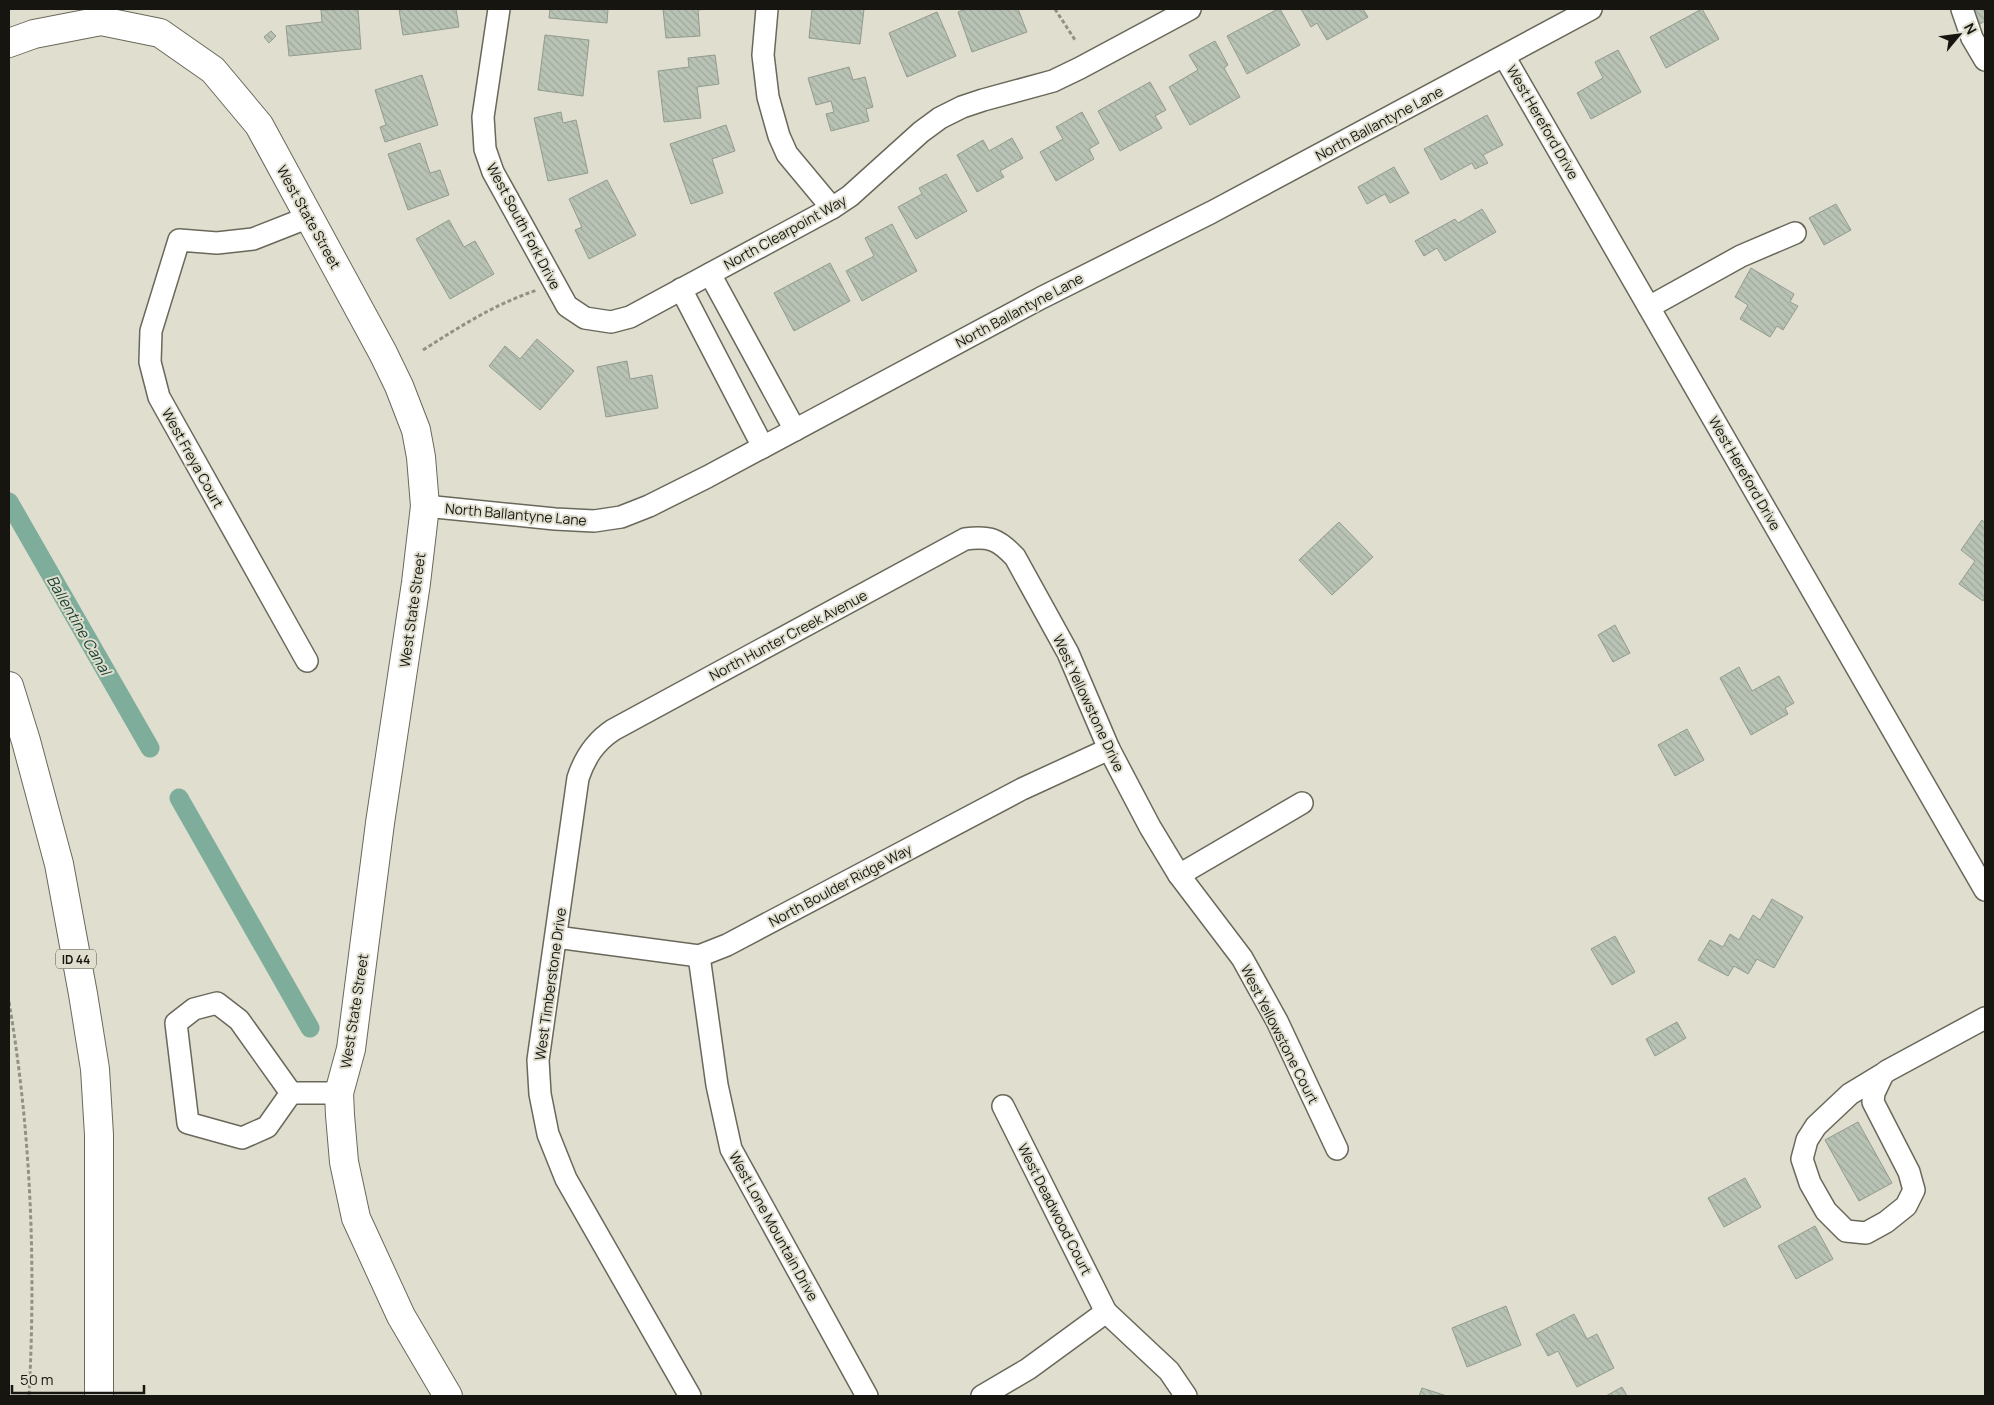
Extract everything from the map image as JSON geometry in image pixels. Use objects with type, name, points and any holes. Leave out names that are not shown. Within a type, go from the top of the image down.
[{"type":"main road","name":"West State Street","points":[[9,43],[34,34],[101,21],[160,33],[213,70],[259,125],[399,386],[416,430],[421,457],[425,506],[416,583],[380,823],[351,1049],[339,1093],[344,1162],[356,1218],[401,1316],[448,1396]]},
{"type":"main road","name":"ID 44","points":[[9,686],[59,864],[95,1068],[100,1136],[99,1396]]},
{"type":"street","name":"West South Fork Drive","points":[[498,9],[483,117],[485,150],[493,172],[567,306],[585,318],[611,322]]},
{"type":"street","points":[[767,9],[764,55],[768,97],[779,136],[786,154],[832,208]]},
{"type":"street","name":"North Clearpoint Way","points":[[611,322],[630,316],[832,208],[850,196],[921,132],[940,118],[976,102],[1053,81],[1190,9]]},
{"type":"street","name":"North Ballantyne Lane","points":[[425,506],[594,521],[621,517],[649,506],[764,447],[1040,298],[1220,208],[1591,9]]},
{"type":"street","points":[[1962,9],[1972,38],[1985,60]]},
{"type":"street","name":"West Hereford Drive","points":[[1504,56],[1985,890]]},
{"type":"street","name":"West Freya Court","points":[[307,661],[159,397],[150,362],[151,332],[179,240],[217,243],[253,239],[309,216]]},
{"type":"street","points":[[1649,307],[1741,256],[1795,233]]},
{"type":"street","points":[[710,274],[795,430]]},
{"type":"street","points":[[682,289],[764,447]]},
{"type":"street","name":"West Yellowstone Drive","points":[[991,538],[1004,546],[1015,557],[1068,653],[1109,749],[1150,827],[1179,875]]},
{"type":"street","name":"North Hunter Creek Avenue","points":[[592,749],[613,730],[965,540],[991,538]]},
{"type":"street","name":"West Timberstone Drive","points":[[592,749],[584,762],[578,778],[538,1060],[540,1094],[548,1134],[566,1179],[690,1396]]},
{"type":"street","name":"North Boulder Ridge Way","points":[[556,937],[699,956],[736,941],[1022,789],[1109,749]]},
{"type":"street","points":[[1179,875],[1302,803]]},
{"type":"street","name":"West Yellowstone Court","points":[[1179,875],[1242,958],[1277,1021],[1337,1149]]},
{"type":"street","name":"West Lone Mountain Drive","points":[[699,956],[717,1085],[731,1149],[867,1396]]},
{"type":"street","points":[[217,1003],[239,1020],[291,1093],[267,1126],[242,1138],[188,1123],[176,1023],[194,1009],[217,1003]]},
{"type":"street","points":[[1882,1074],[1874,1093],[1873,1102],[1909,1172],[1914,1190],[1906,1206],[1886,1222],[1866,1233],[1846,1231],[1826,1211],[1810,1183],[1802,1159],[1807,1140],[1816,1126],[1850,1094],[1882,1074],[1985,1018]]},
{"type":"street","points":[[291,1093],[339,1093]]},
{"type":"street","name":"West Deadwood Court","points":[[1003,1106],[1106,1312]]},
{"type":"street","points":[[982,1396],[1028,1369],[1106,1312],[1169,1371],[1186,1396]]},
{"type":"path","points":[[1056,9],[1075,40]]},
{"type":"path","points":[[423,350],[485,311],[503,302],[537,290]]},
{"type":"path","points":[[9,1002],[20,1067],[31,1199],[33,1323],[29,1396]]},
{"type":"building","points":[[358,9],[361,49],[289,56],[286,26],[322,22],[321,10]]},
{"type":"building","points":[[399,9],[456,9],[459,27],[403,35]]},
{"type":"building","points":[[550,9],[608,9],[607,23],[549,18]]},
{"type":"building","points":[[663,9],[708,9],[698,10],[700,36],[666,38]]},
{"type":"building","points":[[812,9],[864,9],[860,44],[809,38]]},
{"type":"building","points":[[966,9],[1018,9],[1027,32],[972,52],[958,12]]},
{"type":"building","points":[[1280,9],[1300,45],[1247,74],[1227,36]]},
{"type":"building","points":[[1301,9],[1363,9],[1368,17],[1327,40],[1317,23],[1311,27]]},
{"type":"building","points":[[1702,9],[1719,39],[1666,68],[1650,37]]},
{"type":"building","points":[[1967,9],[1985,9],[1985,21],[1977,26]]},
{"type":"building","points":[[937,12],[956,56],[907,77],[889,33]]},
{"type":"building","points":[[271,31],[276,36],[269,43],[264,37]]},
{"type":"building","points":[[545,35],[589,40],[583,96],[538,90]]},
{"type":"building","points":[[1215,41],[1228,65],[1224,68],[1240,97],[1190,125],[1169,87],[1198,70],[1189,55]]},
{"type":"building","points":[[1618,50],[1641,92],[1591,119],[1577,93],[1603,78],[1595,62]]},
{"type":"building","points":[[715,55],[719,84],[697,87],[701,118],[664,122],[658,71],[689,67],[688,58]]},
{"type":"building","points":[[849,67],[853,80],[865,77],[873,107],[866,109],[869,121],[831,131],[826,114],[834,112],[831,101],[816,105],[808,78]]},
{"type":"building","points":[[422,75],[438,125],[385,142],[380,127],[386,125],[375,90]]},
{"type":"building","points":[[1150,82],[1166,110],[1155,116],[1162,128],[1120,151],[1098,111]]},
{"type":"building","points":[[561,112],[563,123],[576,120],[588,173],[548,181],[534,118]]},
{"type":"building","points":[[1082,112],[1099,143],[1089,149],[1094,159],[1056,181],[1040,152],[1063,139],[1056,127]]},
{"type":"building","points":[[1487,115],[1503,145],[1483,155],[1488,163],[1475,169],[1472,163],[1441,180],[1424,149]]},
{"type":"building","points":[[726,125],[735,151],[712,159],[723,193],[691,204],[670,144]]},
{"type":"building","points":[[1012,138],[1023,158],[1000,171],[1004,177],[977,192],[957,155],[983,140],[989,151]]},
{"type":"building","points":[[420,143],[430,173],[440,170],[449,195],[408,210],[388,154]]},
{"type":"building","points":[[1394,167],[1409,193],[1390,203],[1385,194],[1367,204],[1358,187]]},
{"type":"building","points":[[946,174],[967,211],[916,239],[898,207],[922,194],[919,188]]},
{"type":"building","points":[[607,180],[636,235],[589,259],[575,230],[582,227],[569,199]]},
{"type":"building","points":[[1836,204],[1851,230],[1824,245],[1809,218]]},
{"type":"building","points":[[1482,209],[1496,232],[1445,261],[1437,248],[1424,256],[1415,241],[1455,219],[1458,223]]},
{"type":"building","points":[[449,220],[464,247],[475,241],[494,274],[450,299],[416,239]]},
{"type":"building","points":[[892,224],[917,271],[862,301],[846,271],[874,256],[865,238]]},
{"type":"building","points":[[830,263],[850,301],[794,331],[774,293]]},
{"type":"building","points":[[1751,268],[1794,294],[1790,302],[1798,306],[1783,330],[1777,326],[1770,337],[1740,319],[1748,305],[1735,297]]},
{"type":"building","points":[[537,339],[574,371],[540,410],[489,366],[505,346],[520,359]]},
{"type":"building","points":[[627,361],[630,379],[652,375],[658,408],[606,417],[597,367]]},
{"type":"building","points":[[1982,520],[1985,523],[1985,597],[1983,601],[1959,584],[1975,561],[1961,550]]},
{"type":"building","points":[[1339,522],[1373,557],[1332,595],[1299,560]]},
{"type":"building","points":[[1615,625],[1630,653],[1613,662],[1598,635]]},
{"type":"building","points":[[1739,667],[1752,691],[1779,676],[1794,703],[1785,708],[1788,714],[1751,735],[1720,678]]},
{"type":"building","points":[[1687,729],[1704,760],[1675,776],[1658,745]]},
{"type":"building","points":[[1772,899],[1803,917],[1774,968],[1757,959],[1748,974],[1734,966],[1728,976],[1698,960],[1710,940],[1723,947],[1730,934],[1739,940],[1753,915],[1760,920]]},
{"type":"building","points":[[1615,936],[1635,972],[1612,985],[1591,949]]},
{"type":"building","points":[[1677,1022],[1686,1038],[1655,1056],[1646,1039]]},
{"type":"building","points":[[1858,1122],[1892,1183],[1859,1201],[1825,1140]]},
{"type":"building","points":[[1745,1178],[1761,1207],[1724,1227],[1708,1198]]},
{"type":"building","points":[[1815,1226],[1833,1259],[1796,1279],[1778,1246]]},
{"type":"building","points":[[1506,1306],[1521,1345],[1467,1367],[1452,1328]]},
{"type":"building","points":[[1574,1314],[1587,1339],[1597,1334],[1614,1368],[1577,1387],[1558,1351],[1548,1356],[1536,1334]]},
{"type":"building","points":[[1622,1387],[1627,1396],[1606,1396]]},
{"type":"building","points":[[1422,1388],[1447,1396],[1419,1396]]},
{"type":"waterway","name":"Ballentine Canal","points":[[9,502],[150,748]]},
{"type":"waterway","name":"Ballentine Canal","points":[[179,798],[310,1028]]}]
